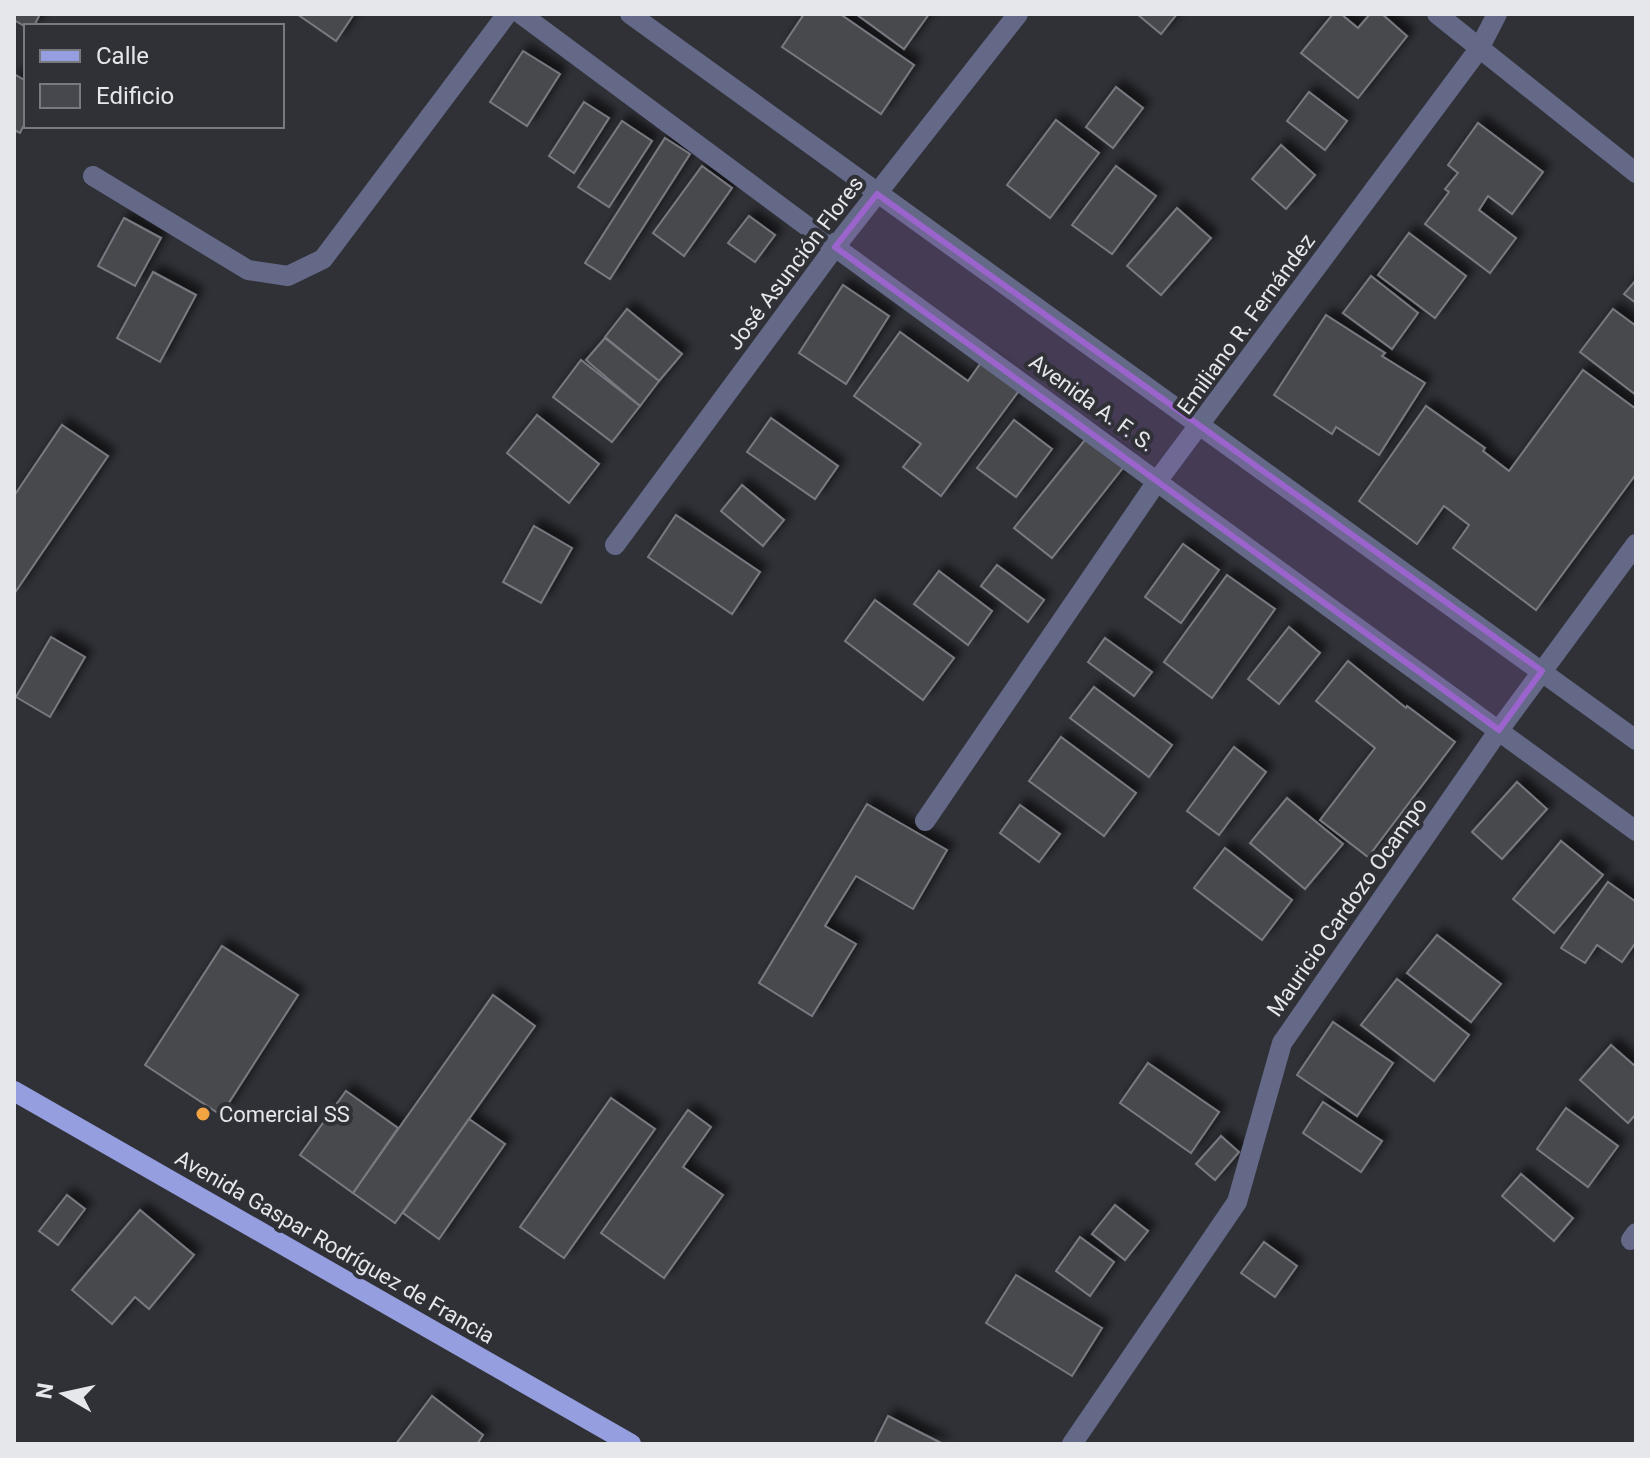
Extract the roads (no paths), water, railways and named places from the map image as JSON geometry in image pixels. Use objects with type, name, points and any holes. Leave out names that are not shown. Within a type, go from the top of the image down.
[{"type":"main road","name":"Avenida Gaspar Rodríguez de Francia","points":[[14,1091],[631,1444]]},
{"type":"street","points":[[93,176],[248,270],[288,276],[323,259],[507,14]]},
{"type":"street","name":"Avenida A. F. S.","points":[[521,14],[1636,831]]},
{"type":"street","name":"Avenida A. F. S.","points":[[630,14],[1636,740]]},
{"type":"street","name":"José Asunción Flores","points":[[615,545],[835,247],[1018,14]]},
{"type":"street","points":[[1437,14],[1636,173]]},
{"type":"street","name":"Emiliano R. Fernández","points":[[925,821],[1158,480],[1479,49],[1497,14]]},
{"type":"street","name":"Mauricio Cardozo Ocampo","points":[[1072,1444],[1237,1202],[1282,1043],[1499,730],[1636,544]]},
{"type":"place","name":"Comercial SS","points":[[203,1114]]}]
